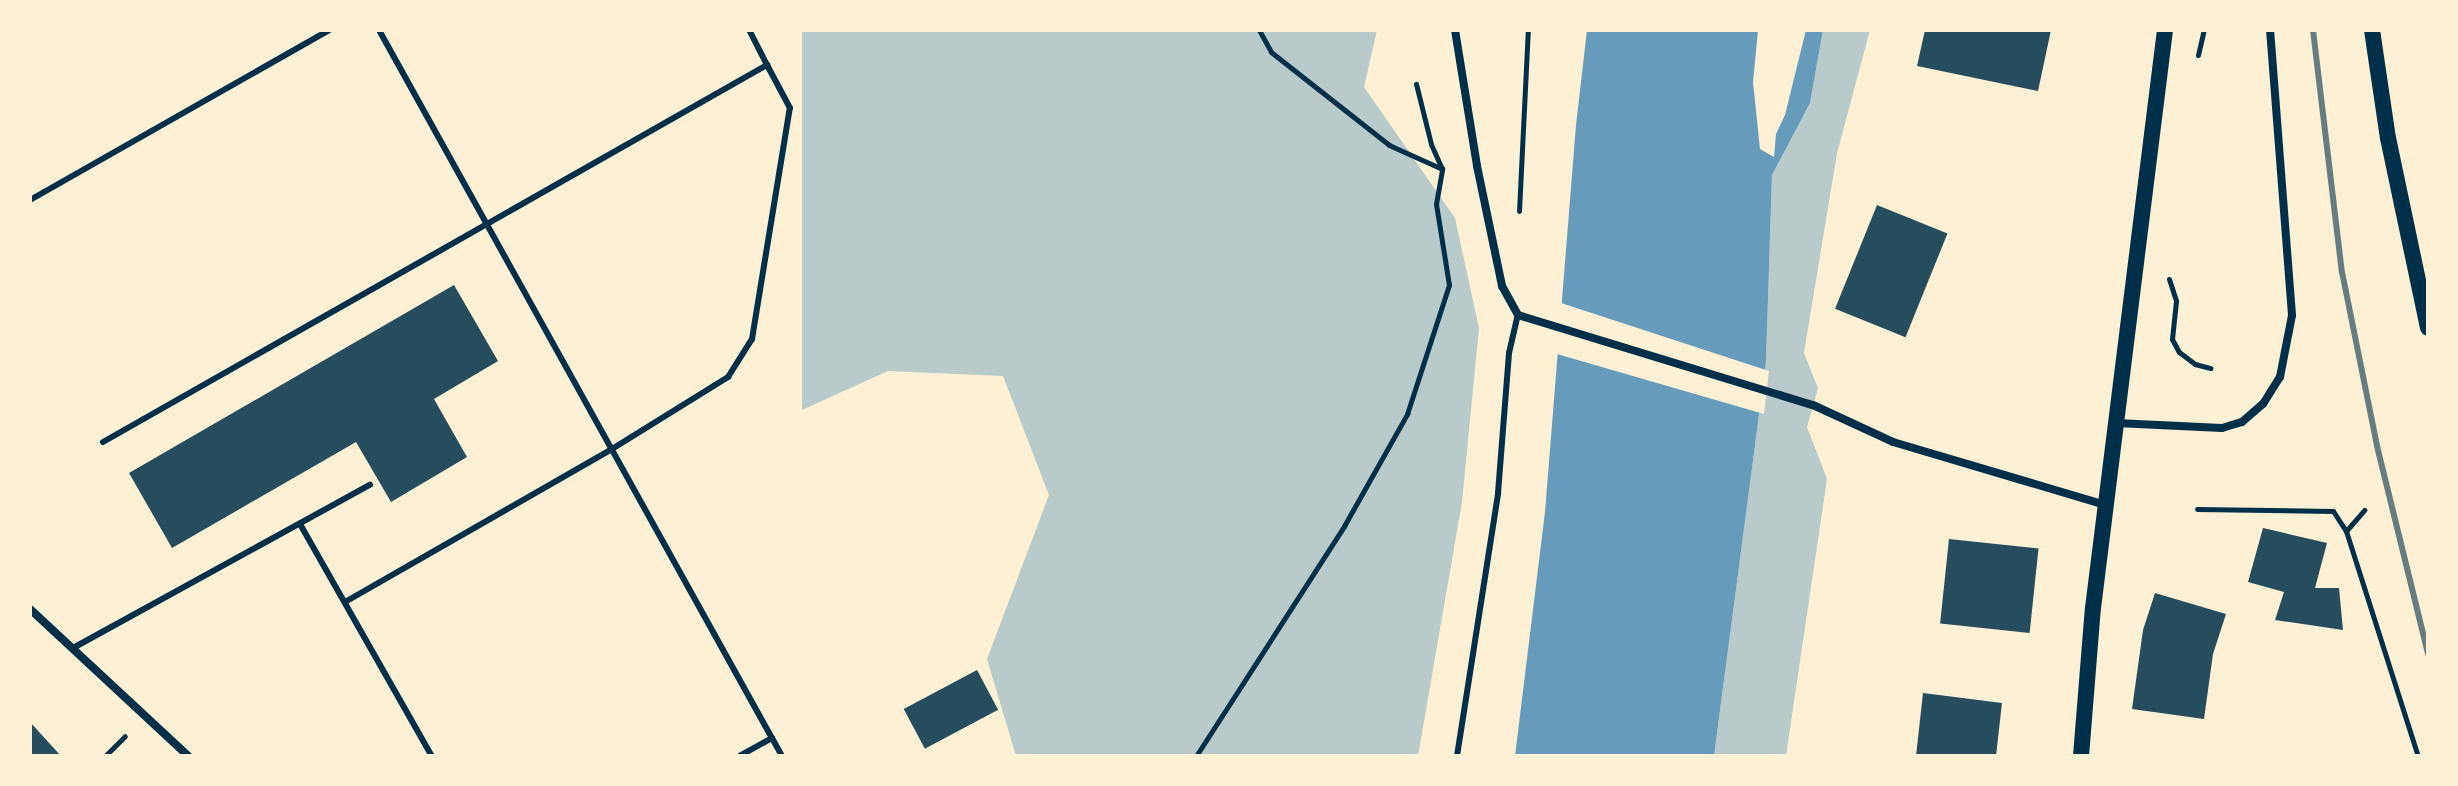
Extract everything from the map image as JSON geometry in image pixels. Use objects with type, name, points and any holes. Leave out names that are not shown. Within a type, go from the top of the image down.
[{"type":"main road","points":[[2081,756],[2115,423],[2165,30]]},
{"type":"main road","points":[[2372,30],[2416,280],[2428,328]]},
{"type":"street","points":[[1455,30],[1477,166],[1502,286],[1518,315],[1813,405],[1893,442],[2106,505]]},
{"type":"street","points":[[2115,423],[2222,428],[2242,422],[2263,404],[2280,377],[2292,315],[2270,30]]},
{"type":"street","points":[[30,609],[188,756]]},
{"type":"lane","points":[[30,200],[329,30]]},
{"type":"lane","points":[[379,30],[782,756]]},
{"type":"lane","points":[[345,602],[612,449],[728,377],[752,339],[790,108],[749,30]]},
{"type":"lane","points":[[103,442],[767,65]]},
{"type":"lane","points":[[1457,756],[1498,493],[1509,353],[1518,315]]},
{"type":"lane","points":[[73,648],[370,485]]},
{"type":"lane","points":[[300,524],[432,756]]},
{"type":"lane","points":[[740,756],[772,738]]},
{"type":"path","points":[[1259,30],[1271,52],[1389,145],[1442,169]]},
{"type":"path","points":[[1519,212],[1528,30]]},
{"type":"path","points":[[2197,60],[2204,30]]},
{"type":"path","points":[[1196,756],[1344,526],[1407,414],[1449,285],[1436,204],[1442,169],[1431,144],[1416,84]]},
{"type":"path","points":[[2169,280],[2176,301],[2172,339],[2179,352],[2195,364],[2210,368]]},
{"type":"path","points":[[2197,509],[2333,511],[2346,531],[2418,756]]},
{"type":"path","points":[[2346,531],[2364,510]]},
{"type":"path","points":[[105,756],[117,744]]},
{"type":"shaded area","points":[[802,30],[1377,30],[1364,87],[1455,218],[1479,328],[1462,502],[1418,756],[1016,756],[987,659],[1049,495],[1003,376],[888,371],[802,410]]},
{"type":"shaded area","points":[[1823,30],[1870,30],[1837,153],[1804,353],[1818,388],[1807,427],[1827,479],[1786,756],[1714,756],[1766,362],[1772,175],[1810,103]]},
{"type":"water","points":[[1587,30],[1758,30],[1753,82],[1760,149],[1774,157],[1776,134],[1785,115],[1806,30],[1823,30],[1810,103],[1772,175],[1766,362],[1714,756],[1515,756],[1545,512],[1576,125]]},
{"type":"pier","points":[[1558,302],[1769,371],[1764,414],[1557,354],[1554,356]]},
{"type":"building","points":[[1925,30],[2051,30],[2038,91],[1917,66]]},
{"type":"building","points":[[1877,205],[1947,233],[1906,337],[1835,309]]},
{"type":"building","points":[[454,285],[498,361],[434,399],[467,457],[391,502],[356,442],[172,548],[129,473]]},
{"type":"building","points":[[2263,528],[2327,543],[2315,588],[2339,588],[2343,630],[2275,620],[2284,592],[2248,582]]},
{"type":"building","points":[[1949,539],[2039,548],[2030,633],[1940,624]]},
{"type":"building","points":[[2155,593],[2226,614],[2213,654],[2204,719],[2132,709],[2143,630]]},
{"type":"building","points":[[977,670],[998,710],[925,749],[904,709]]},
{"type":"building","points":[[1923,693],[2002,703],[1996,756],[1916,756]]},
{"type":"building","points":[[30,722],[61,756],[30,756]]},
{"type":"railway","points":[[2313,30],[2342,272],[2377,446],[2428,654]]}]
